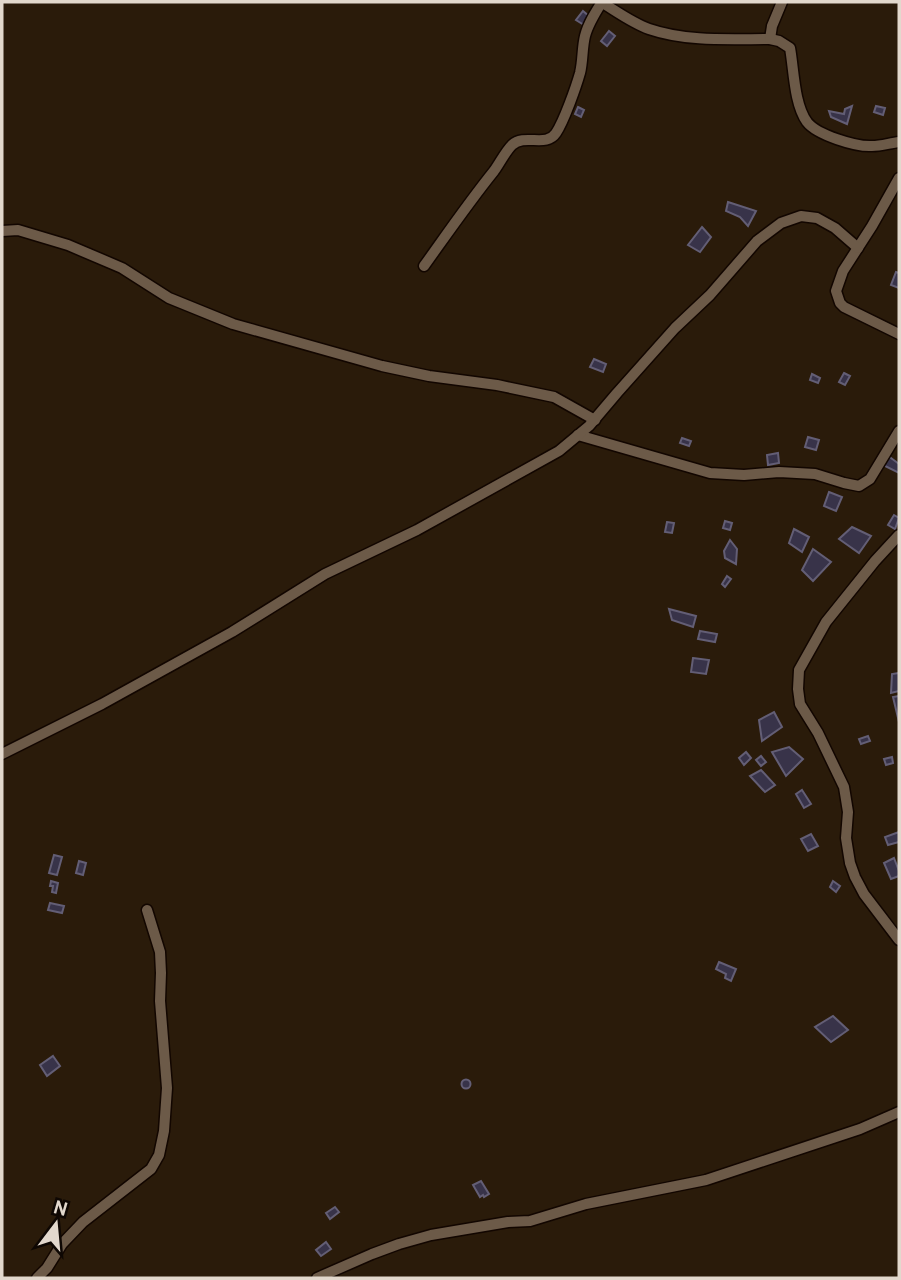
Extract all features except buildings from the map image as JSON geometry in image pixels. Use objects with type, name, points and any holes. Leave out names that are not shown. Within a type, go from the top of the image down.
[{"type":"street","points":[[424,267],[472,197],[514,143],[522,140],[551,139],[556,133],[580,72],[586,34],[601,2],[649,29],[693,38],[779,41],[790,48],[796,89],[808,123],[822,132],[851,143],[871,146],[899,142]]},
{"type":"street","points":[[770,39],[772,26],[782,2]]},
{"type":"street","points":[[899,178],[843,271],[836,291],[844,307],[899,334]]},
{"type":"street","points":[[2,754],[102,704],[232,632],[325,574],[417,530],[559,451],[589,426],[675,328],[709,295],[757,241],[781,223],[802,216],[817,218],[835,228],[858,248]]},
{"type":"street","points":[[2,231],[18,230],[68,245],[122,268],[169,298],[233,324],[382,366],[554,397],[595,419]]},
{"type":"street","points":[[578,435],[710,473],[815,474],[859,486],[870,479],[899,431]]},
{"type":"street","points":[[899,535],[825,622],[799,670],[798,689],[800,704],[818,733],[844,788],[848,812],[846,838],[855,877],[864,894],[899,940]]},
{"type":"street","points":[[37,1278],[47,1268],[62,1244],[83,1222],[151,1169],[159,1155],[164,1131],[167,1088],[160,1001],[160,952],[147,910]]},
{"type":"street","points":[[317,1278],[372,1254],[431,1235],[530,1221],[586,1204],[706,1180],[860,1129],[899,1112]]}]
